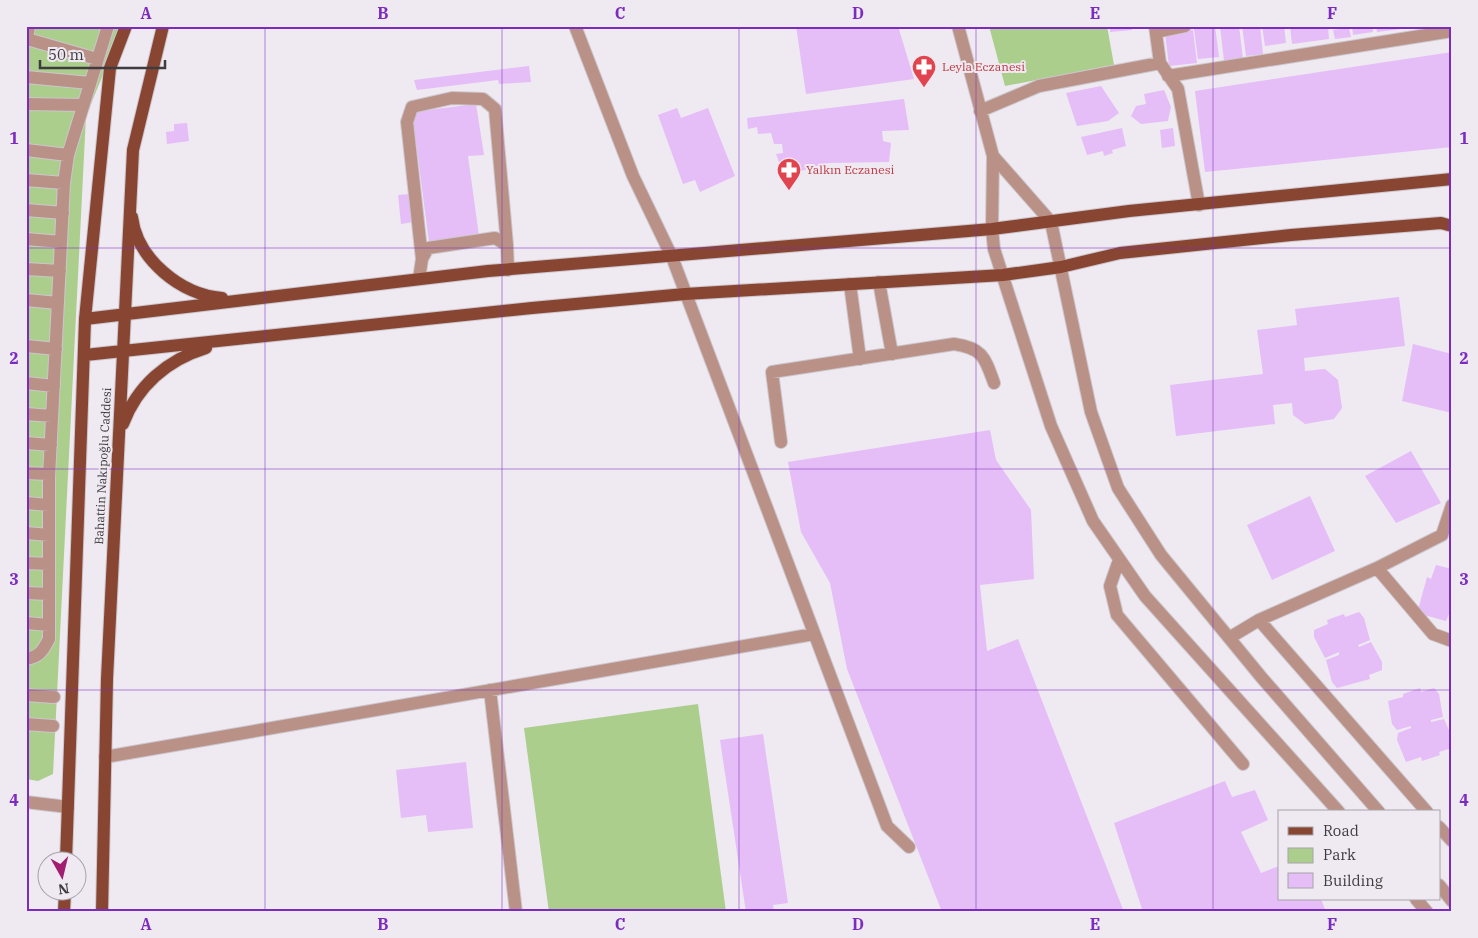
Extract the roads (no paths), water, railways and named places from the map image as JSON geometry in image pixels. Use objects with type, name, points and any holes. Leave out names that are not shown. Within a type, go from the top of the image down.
[{"type":"main road","name":"Bahattin Nakıpoğlu Caddesi","points":[[66,850],[85,318],[110,68],[126,26]]},
{"type":"main road","name":"Bahattin Nakıpoğlu Caddesi","points":[[102,912],[105,758],[132,150],[163,26]]},
{"type":"main road","points":[[85,318],[124,315],[419,279],[992,229],[1199,204],[1452,179]]},
{"type":"main road","points":[[130,199],[133,222],[141,244],[154,262],[170,277],[189,290],[210,298],[242,300]]},
{"type":"main road","points":[[84,355],[532,308],[685,294],[1003,275],[1061,267],[1120,253],[1441,223],[1452,226]]},
{"type":"main road","points":[[118,436],[128,410],[143,387],[163,368],[187,354],[248,339]]},
{"type":"street","points":[[29,26],[27,39],[97,59]]},
{"type":"street","points":[[26,659],[34,658],[42,652],[49,639],[49,474],[64,183],[68,155],[108,26]]},
{"type":"street","points":[[575,26],[633,176],[672,257],[887,826],[909,847]]},
{"type":"street","points":[[958,26],[993,156],[992,229],[994,249],[1051,426],[1092,521],[1145,596],[1337,810]]},
{"type":"street","points":[[1185,26],[1155,29],[1160,62],[1178,90],[1199,204]]},
{"type":"street","points":[[1168,76],[1452,31]]},
{"type":"street","points":[[980,111],[1040,86],[1160,62]]},
{"type":"street","points":[[26,77],[90,82]]},
{"type":"street","points":[[419,279],[422,260],[407,122],[412,107],[452,98],[483,99],[495,109],[508,270]]},
{"type":"street","points":[[26,104],[83,105]]},
{"type":"street","points":[[26,150],[68,155]]},
{"type":"street","points":[[993,156],[1050,222],[1092,412],[1118,488],[1161,555],[1229,638],[1377,810]]},
{"type":"street","points":[[26,180],[64,183]]},
{"type":"street","points":[[26,210],[63,213]]},
{"type":"street","points":[[422,260],[428,248],[495,238],[507,245]]},
{"type":"street","points":[[26,239],[61,242]]},
{"type":"street","points":[[26,269],[60,272]]},
{"type":"street","points":[[879,282],[892,354]]},
{"type":"street","points":[[850,284],[860,359]]},
{"type":"street","points":[[26,300],[58,303]]},
{"type":"street","points":[[782,442],[772,372],[954,344],[972,346],[985,358],[994,383]]},
{"type":"street","points":[[26,346],[56,349]]},
{"type":"street","points":[[26,383],[54,386]]},
{"type":"street","points":[[26,414],[52,416]]},
{"type":"street","points":[[26,443],[51,445]]},
{"type":"street","points":[[26,473],[49,474]]},
{"type":"street","points":[[26,503],[49,505]]},
{"type":"street","points":[[1229,638],[1259,620],[1447,537],[1452,505]]},
{"type":"street","points":[[26,533],[49,535]]},
{"type":"street","points":[[1120,560],[1110,586],[1116,615],[1243,764]]},
{"type":"street","points":[[26,563],[49,564]]},
{"type":"street","points":[[1377,568],[1433,634],[1452,640]]},
{"type":"street","points":[[26,592],[49,594]]},
{"type":"street","points":[[1259,620],[1424,810]]},
{"type":"street","points":[[26,623],[49,625]]},
{"type":"street","points":[[105,758],[814,634]]},
{"type":"street","points":[[490,690],[516,912]]},
{"type":"street","points":[[26,695],[54,697]]},
{"type":"street","points":[[26,724],[53,726]]},
{"type":"street","points":[[26,802],[68,807]]},
{"type":"street","points":[[1440,827],[1452,841]]},
{"type":"street","points":[[1440,886],[1452,901]]},
{"type":"street","points":[[1417,900],[1427,912]]},
{"type":"place","name":"Leyla Eczanesi","points":[[924,88]]},
{"type":"place","name":"Yalkın Eczanesi","points":[[789,191]]}]
